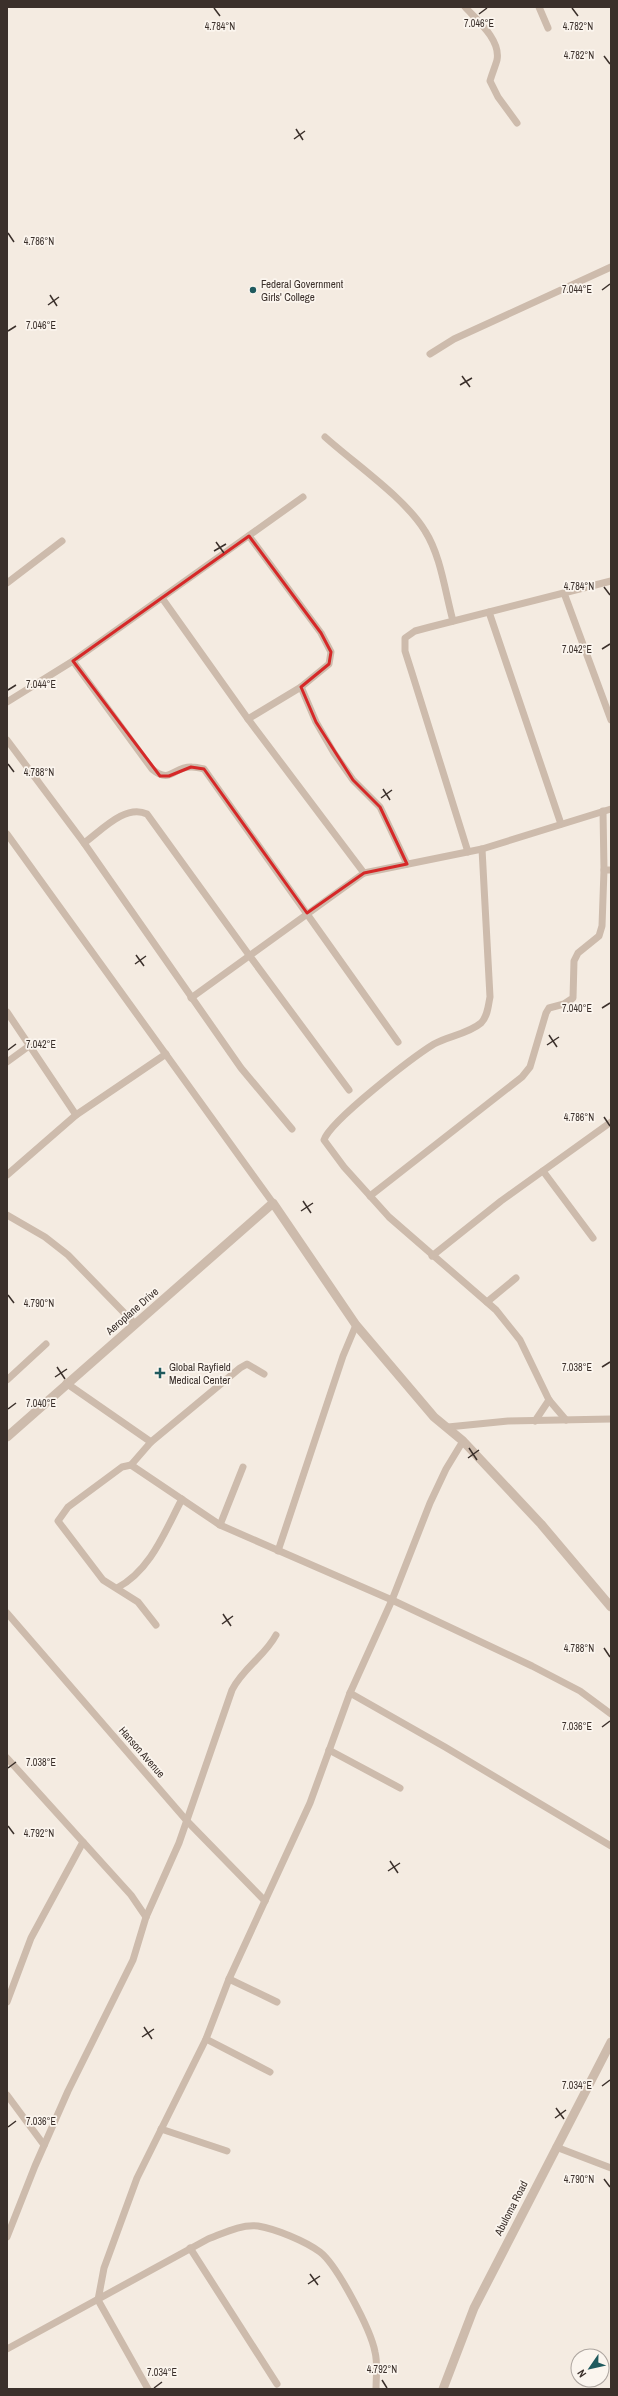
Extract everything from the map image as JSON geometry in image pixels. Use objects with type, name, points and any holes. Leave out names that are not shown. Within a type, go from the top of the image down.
[{"type":"street","points":[[465,7],[487,31],[496,47],[497,58],[490,81],[498,97],[517,123]]},
{"type":"street","points":[[539,7],[548,28]]},
{"type":"street","points":[[430,354],[454,339],[611,267]]},
{"type":"street","points":[[325,438],[405,507],[425,531],[437,561],[453,620]]},
{"type":"street","points":[[7,702],[72,661],[303,497]]},
{"type":"street","points":[[248,719],[301,687],[329,664],[331,652],[321,633],[249,536]]},
{"type":"street","points":[[7,583],[62,541]]},
{"type":"street","points":[[468,852],[406,651],[405,638],[415,631],[453,620],[611,581]]},
{"type":"street","points":[[564,593],[611,720]]},
{"type":"street","points":[[162,598],[248,719],[364,873]]},
{"type":"street","points":[[489,612],[561,824]]},
{"type":"street","points":[[72,661],[152,769],[160,776],[169,776],[191,767],[204,769],[398,1042]]},
{"type":"street","points":[[301,687],[316,722],[334,753],[353,780],[380,807],[407,864]]},
{"type":"street","points":[[7,740],[84,843],[241,1068],[292,1129]]},
{"type":"street","points":[[191,998],[364,873],[482,849],[611,809]]},
{"type":"street","points":[[84,843],[125,814],[139,810],[147,814],[349,1090]]},
{"type":"street","points":[[370,1196],[522,1077],[530,1066],[546,1013],[554,1005],[564,1004],[573,998],[574,962],[578,953],[599,936],[602,926],[608,870],[603,811]]},
{"type":"street","points":[[7,834],[273,1203],[356,1325],[431,1413],[463,1440],[541,1524],[611,1607]]},
{"type":"street","points":[[482,849],[490,997],[487,1013],[480,1023],[435,1044],[412,1060],[340,1120],[326,1134],[324,1140],[326,1145],[389,1217],[432,1256],[487,1302],[508,1323],[520,1340],[549,1400],[566,1420]]},
{"type":"street","points":[[7,1012],[76,1115]]},
{"type":"street","points":[[7,1062],[29,1046]]},
{"type":"street","points":[[7,1175],[76,1115],[166,1054]]},
{"type":"street","points":[[432,1256],[501,1201],[611,1122]]},
{"type":"street","points":[[543,1171],[593,1238]]},
{"type":"street","name":"Aeroplane Drive","points":[[7,1437],[66,1383],[273,1203]]},
{"type":"street","points":[[7,1216],[45,1237],[68,1255],[135,1324]]},
{"type":"street","points":[[487,1302],[516,1278]]},
{"type":"street","points":[[278,1551],[343,1356],[356,1325]]},
{"type":"street","points":[[7,1380],[46,1344]]},
{"type":"street","points":[[156,1625],[138,1602],[103,1580],[58,1521],[68,1507],[122,1467],[131,1465],[151,1442],[191,1407],[247,1364],[264,1374]]},
{"type":"street","points":[[66,1383],[151,1442]]},
{"type":"street","points":[[535,1421],[549,1400]]},
{"type":"street","points":[[448,1427],[508,1421],[611,1419]]},
{"type":"street","points":[[148,2389],[98,2300],[104,2268],[137,2178],[206,2039],[229,1979],[310,1802],[350,1693],[392,1600],[430,1503],[446,1469],[463,1440]]},
{"type":"street","points":[[131,1465],[220,1525],[392,1600],[539,1670],[580,1691],[611,1714]]},
{"type":"street","points":[[220,1525],[243,1467]]},
{"type":"street","points":[[117,1588],[132,1580],[149,1560],[182,1499]]},
{"type":"street","name":"Hanson Avenue","points":[[7,1613],[187,1821],[265,1901]]},
{"type":"street","points":[[7,2237],[44,2145],[68,2091],[133,1960],[146,1917],[187,1821],[232,1690],[237,1680],[270,1645],[276,1635]]},
{"type":"street","points":[[350,1693],[446,1747],[611,1846]]},
{"type":"street","points":[[329,1750],[400,1788]]},
{"type":"street","points":[[7,1758],[131,1895],[146,1917]]},
{"type":"street","points":[[7,2002],[31,1938],[83,1842]]},
{"type":"street","points":[[229,1979],[277,2002]]},
{"type":"street","points":[[206,2039],[270,2072]]},
{"type":"street","name":"Abuloma Road","points":[[443,2389],[474,2308],[611,2042]]},
{"type":"street","points":[[7,2095],[44,2145]]},
{"type":"street","points":[[162,2129],[227,2151]]},
{"type":"street","points":[[556,2147],[611,2168]]},
{"type":"street","points":[[7,2349],[190,2248],[238,2228],[258,2226],[302,2241],[321,2253],[338,2275],[366,2325],[375,2353],[376,2389]]},
{"type":"street","points":[[190,2248],[277,2384]]},
{"type":"highlighted area","points":[[249,536],[321,633],[331,652],[329,664],[301,687],[316,722],[353,780],[380,807],[407,864],[364,873],[307,913],[204,769],[191,767],[169,776],[160,776],[73,661]]},
{"type":"place","name":"Federal Government Girls' College","points":[[253,290]]},
{"type":"place","name":"Global Rayfield Medical Center","points":[[160,1373]]}]
